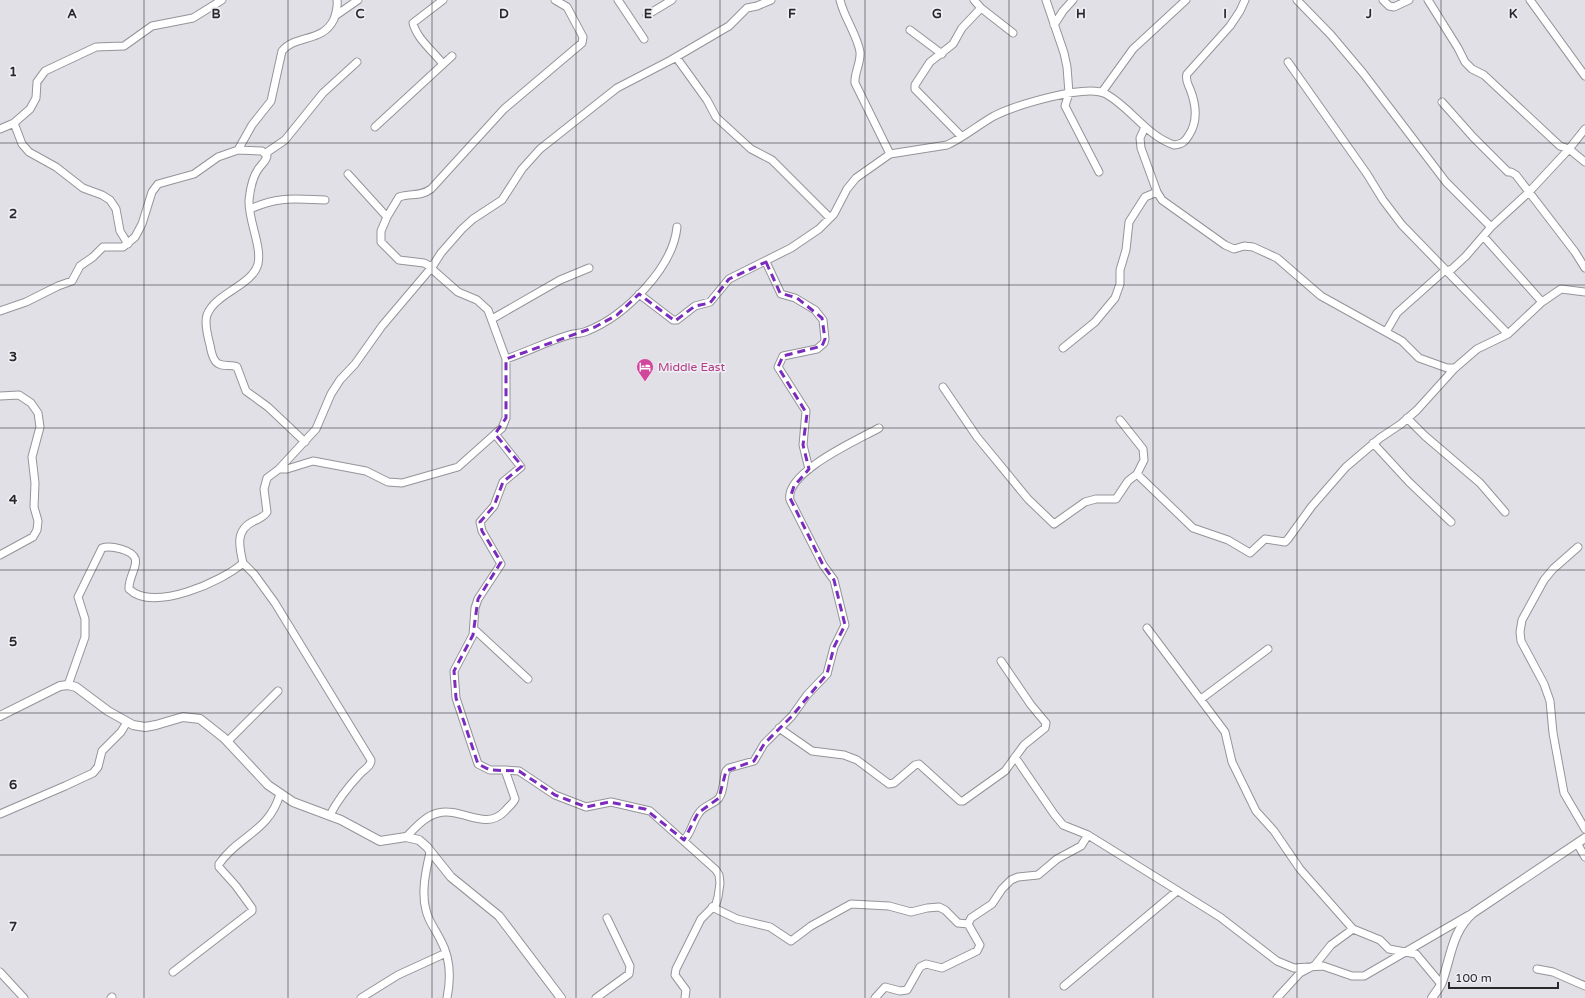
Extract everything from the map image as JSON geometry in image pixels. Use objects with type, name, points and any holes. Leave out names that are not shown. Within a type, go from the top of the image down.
[{"type":"street","points":[[0,129],[14,123],[24,115],[34,103],[37,82],[45,71],[96,47],[124,46],[152,26],[192,18],[222,0]]},
{"type":"street","points":[[238,150],[252,125],[271,102],[282,51],[292,44],[322,34],[330,26],[335,16],[337,0]]},
{"type":"street","points":[[335,16],[358,0]]},
{"type":"street","points":[[443,0],[413,23],[415,33],[431,48],[443,64]]},
{"type":"street","points":[[279,469],[287,469],[312,462],[366,471],[388,482],[402,483],[458,467],[502,428],[506,418],[506,359],[492,319],[484,305],[458,292],[433,270],[432,266],[424,263],[399,260],[381,242],[381,231],[387,217],[399,197],[409,194],[424,194],[508,106],[582,43],[583,38],[567,7],[561,2],[555,0]]},
{"type":"street","points":[[618,0],[644,39]]},
{"type":"street","points":[[647,14],[672,0]]},
{"type":"street","points":[[330,815],[340,796],[370,765],[371,760],[275,603],[244,563],[239,536],[246,525],[263,517],[267,512],[265,484],[267,478],[279,469],[316,429],[331,394],[340,380],[354,364],[382,326],[432,266],[441,252],[473,219],[502,200],[522,169],[540,149],[617,88],[729,26],[747,8],[757,6],[771,0]]},
{"type":"street","points":[[840,0],[860,52],[860,62],[855,76],[856,83],[890,154]]},
{"type":"street","points":[[974,0],[981,8],[1013,33]]},
{"type":"street","points":[[1046,0],[1064,53],[1069,93],[1065,106],[1099,172]]},
{"type":"street","points":[[1054,25],[1063,11],[1073,0]]},
{"type":"street","points":[[639,294],[673,320],[677,320],[695,306],[710,302],[729,279],[766,262],[804,239],[830,218],[854,181],[890,154],[947,145],[956,142],[961,136],[994,116],[1013,108],[1069,93],[1102,92],[1120,104],[1145,127],[1174,145],[1183,143],[1195,124],[1196,115],[1194,101],[1186,81],[1187,74],[1230,26],[1240,12],[1245,0]]},
{"type":"street","points":[[1297,0],[1331,35],[1363,73],[1446,182],[1491,227]]},
{"type":"street","points":[[1384,0],[1389,6],[1394,7],[1409,0]]},
{"type":"street","points":[[1428,0],[1465,62],[1472,69],[1484,75],[1560,146],[1569,149],[1585,162]]},
{"type":"street","points":[[1530,0],[1585,76]]},
{"type":"street","points":[[1102,92],[1133,49],[1183,1]]},
{"type":"street","points":[[961,136],[915,89],[916,80],[930,62],[954,44],[962,28],[981,8]]},
{"type":"street","points":[[910,30],[942,54]]},
{"type":"street","points":[[375,127],[452,56]]},
{"type":"street","points":[[676,56],[707,100],[716,117],[751,149],[772,160],[830,218]]},
{"type":"street","points":[[0,311],[26,302],[58,286],[70,282],[74,279],[80,266],[94,257],[103,247],[124,247],[128,244],[139,232],[152,192],[158,184],[194,174],[218,157],[238,150],[266,153],[285,140],[323,93],[357,62]]},
{"type":"street","points":[[1288,62],[1383,200],[1402,225],[1508,334]]},
{"type":"street","points":[[1442,102],[1473,137],[1508,172],[1516,175],[1585,268]]},
{"type":"street","points":[[14,123],[22,144],[29,152],[56,167],[83,188],[102,195],[110,200],[116,209],[120,231],[128,244]]},
{"type":"street","points":[[1145,127],[1139,141],[1157,192],[1165,203],[1225,245],[1234,249],[1244,246],[1254,247],[1276,258],[1326,300],[1357,315],[1402,341],[1419,358],[1429,364],[1436,363],[1447,368],[1455,368]]},
{"type":"street","points":[[1386,332],[1397,313],[1443,272],[1447,272],[1456,266],[1484,237],[1491,227],[1529,192],[1569,149],[1585,129]]},
{"type":"street","points":[[266,153],[266,159],[258,168],[252,187],[250,209],[258,249],[258,261],[252,275],[223,297],[208,314],[206,324],[215,362],[237,367],[246,391],[268,407],[305,442]]},
{"type":"street","points":[[348,174],[387,217]]},
{"type":"street","points":[[1063,348],[1095,322],[1115,298],[1120,284],[1120,270],[1126,250],[1129,222],[1145,198],[1157,192]]},
{"type":"street","points":[[250,209],[263,203],[284,198],[325,200]]},
{"type":"street","points":[[506,359],[568,335],[581,333],[595,328],[617,315],[639,294],[663,266],[676,240],[677,227]]},
{"type":"street","points":[[1484,237],[1542,302]]},
{"type":"street","points":[[766,262],[779,292],[797,298],[814,309],[823,321],[825,339],[822,346],[815,350],[783,356],[778,368],[806,411],[803,445],[809,469]]},
{"type":"street","points":[[492,319],[560,280],[589,268]]},
{"type":"street","points":[[1137,474],[1193,528],[1228,540],[1250,553],[1265,540],[1284,542],[1288,539],[1341,472],[1373,443],[1417,410],[1455,368],[1477,350],[1508,334],[1542,302],[1561,288],[1585,292]]},
{"type":"street","points":[[943,387],[976,437],[1028,499],[1054,524],[1085,502],[1102,499],[1116,499],[1128,481],[1137,474],[1144,460],[1144,449],[1120,420]]},
{"type":"street","points":[[0,396],[19,395],[31,402],[38,413],[40,427],[32,457],[35,483],[34,507],[38,521],[37,530],[32,537],[0,555]]},
{"type":"street","points":[[1407,418],[1425,436],[1480,483],[1505,512]]},
{"type":"street","points":[[684,840],[692,830],[698,813],[704,806],[713,803],[719,798],[726,771],[729,768],[754,761],[764,744],[797,711],[807,695],[827,674],[834,648],[845,625],[834,580],[823,565],[790,498],[794,486],[809,469],[828,455],[879,428]]},
{"type":"street","points":[[495,434],[521,467],[503,482],[494,506],[480,522],[482,531],[501,564],[478,599],[474,608],[474,629],[469,645],[462,654],[454,672],[456,698],[478,764],[490,770],[519,771],[556,796],[586,807],[609,802],[645,809],[653,813],[684,840],[719,875],[718,897],[712,907],[701,919],[676,969],[675,975],[686,990],[685,998]]},
{"type":"street","points":[[1373,443],[1409,482],[1452,522]]},
{"type":"street","points":[[68,685],[86,633],[85,619],[78,597],[102,548],[111,547],[131,553],[136,564],[129,589],[145,597],[181,595],[234,571],[244,563]]},
{"type":"street","points":[[1578,547],[1553,569],[1544,580],[1536,592],[1522,620],[1520,632],[1521,641],[1544,684],[1550,701],[1553,733],[1564,793],[1585,829]]},
{"type":"street","points":[[1147,628],[1226,732],[1232,762],[1256,811],[1274,831],[1300,869],[1353,929],[1380,940],[1390,949],[1416,954],[1441,984]]},
{"type":"street","points":[[474,629],[528,679]]},
{"type":"street","points":[[1201,699],[1268,649]]},
{"type":"street","points":[[779,728],[812,751],[844,755],[858,760],[889,784],[894,783],[915,765],[919,764],[961,801],[1005,771],[1024,745],[1042,731],[1046,723],[1031,705],[1001,661]]},
{"type":"street","points":[[2,713],[60,686],[68,685],[87,694],[108,711],[127,722],[145,726],[184,717],[192,717],[207,722],[228,741],[268,784],[280,794],[299,805],[330,815],[350,824],[380,841],[406,837],[419,840],[451,877],[499,916],[561,998]]},
{"type":"street","points":[[228,741],[278,691]]},
{"type":"street","points":[[0,814],[65,786],[93,772],[98,767],[102,751],[121,732],[127,722]]},
{"type":"street","points":[[1015,757],[1060,822],[1088,835],[1220,917],[1282,963],[1301,969],[1315,965],[1323,966],[1352,976],[1364,976],[1473,913],[1585,838]]},
{"type":"street","points":[[406,837],[429,816],[439,813],[455,813],[489,821],[499,817],[514,799],[505,770]]},
{"type":"street","points":[[173,972],[252,912],[252,908],[219,867],[219,864],[265,822],[277,804],[280,794]]},
{"type":"street","points":[[968,924],[971,918],[992,904],[1002,889],[1011,880],[1018,877],[1038,875],[1057,859],[1081,846],[1088,835]]},
{"type":"street","points":[[1577,843],[1585,856]]},
{"type":"street","points":[[430,852],[426,871],[424,905],[446,953],[450,974],[447,998]]},
{"type":"street","points":[[1064,986],[1177,891]]},
{"type":"street","points":[[712,907],[737,919],[770,927],[791,941],[811,926],[851,904],[888,906],[911,912],[939,907],[945,910],[958,923],[968,924]]},
{"type":"street","points":[[1432,998],[1441,984],[1458,930],[1464,920],[1473,913]]},
{"type":"street","points":[[596,998],[626,977],[631,971],[607,918]]},
{"type":"street","points":[[875,998],[885,987],[896,991],[907,990],[920,967],[926,964],[942,968],[977,951],[980,945],[968,924]]},
{"type":"street","points":[[1277,998],[1300,973],[1315,965],[1331,945],[1353,929]]},
{"type":"street","points":[[361,998],[398,975],[446,953]]},
{"type":"street","points":[[1537,969],[1553,972],[1585,986]]},
{"type":"street","points":[[0,972],[24,998]]},
{"type":"highlighted area","points":[[766,262],[780,293],[797,298],[822,318],[825,339],[822,346],[783,356],[778,367],[807,414],[803,445],[809,469],[794,486],[790,498],[823,565],[834,580],[845,625],[834,647],[827,674],[792,716],[764,744],[754,761],[726,771],[719,798],[698,813],[684,840],[645,809],[609,802],[586,807],[555,795],[519,771],[490,770],[478,764],[456,698],[454,671],[473,635],[478,599],[501,562],[482,531],[480,522],[494,506],[503,482],[522,466],[495,434],[506,418],[506,359],[595,327],[617,315],[639,294],[675,321],[695,306],[710,303],[729,279]]},
{"type":"place","name":"Middle East","points":[[645,382]]}]
